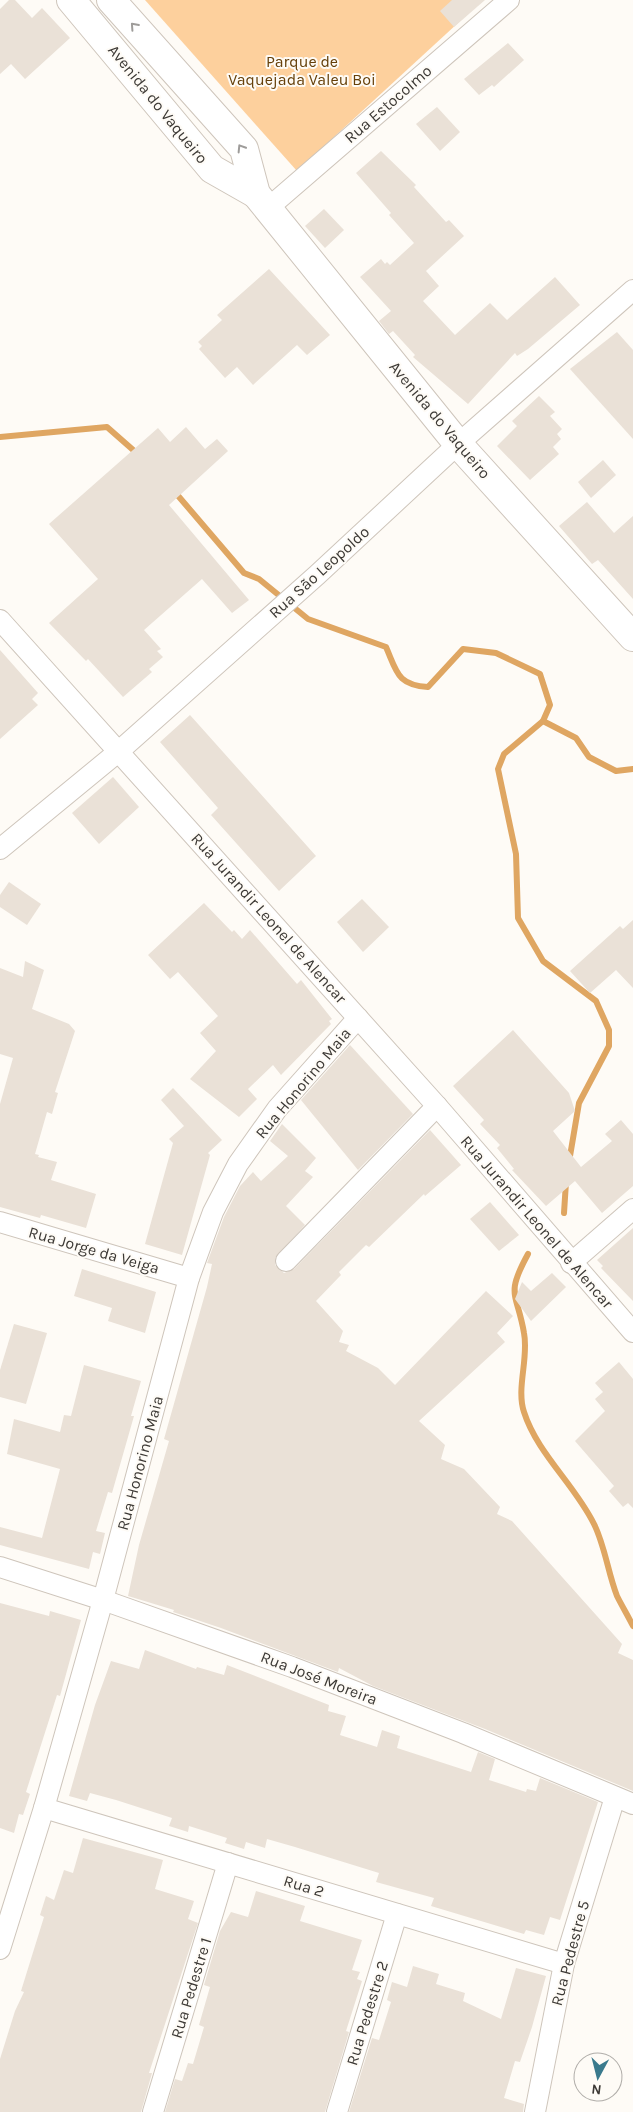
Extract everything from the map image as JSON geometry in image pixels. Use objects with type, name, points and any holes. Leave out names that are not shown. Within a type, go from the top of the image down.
[{"type":"street","name":"Avenida do Vaqueiro","points":[[71,0],[212,169],[261,202],[458,444],[633,637]]},
{"type":"street","name":"Avenida do Vaqueiro","points":[[111,0],[244,149],[261,202]]},
{"type":"street","name":"Rua Estocolmo","points":[[261,202],[509,0]]},
{"type":"street","name":"Rua São Leopoldo","points":[[0,849],[118,752],[317,575],[458,444],[633,290]]},
{"type":"street","name":"Rua Jurandir Leonel de Alencar","points":[[0,620],[437,1106],[571,1263],[633,1332]]},
{"type":"street","name":"Rua Honorino Maia","points":[[0,1949],[6,1912],[44,1808],[103,1600],[189,1278],[212,1212],[238,1164],[277,1109],[358,1018]]},
{"type":"street","points":[[286,1261],[437,1106]]},
{"type":"street","points":[[571,1263],[633,1209]]},
{"type":"street","name":"Rua Jorge da Veiga","points":[[0,1222],[189,1278]]},
{"type":"street","name":"Rua José Moreira","points":[[0,1567],[103,1600],[292,1666],[463,1733],[624,1801]]},
{"type":"street","name":"Rua Pedestre 5","points":[[537,2111],[564,1964],[624,1801]]},
{"type":"street","name":"Rua 2","points":[[44,1808],[564,1964]]},
{"type":"street","name":"Rua Pedestre 1","points":[[153,2112],[228,1863]]},
{"type":"street","name":"Rua Pedestre 2","points":[[336,2112],[397,1914]]},
{"type":"green space","name":"Parque de Vaquejada Valeu Boi","points":[[145,0],[483,0],[297,171]]},
{"type":"building","points":[[9,0],[15,0],[32,18],[42,8],[70,38],[25,79],[11,64],[0,74],[0,9]]},
{"type":"building","points":[[452,0],[485,0],[454,27],[440,11]]},
{"type":"building","points":[[508,43],[524,60],[494,87],[492,85],[479,95],[464,79]]},
{"type":"building","points":[[437,107],[460,132],[440,151],[416,124]]},
{"type":"building","points":[[381,151],[416,185],[414,187],[446,222],[449,220],[464,236],[426,271],[439,286],[423,301],[455,335],[490,303],[507,320],[555,277],[580,305],[528,349],[517,356],[515,353],[468,404],[413,357],[415,355],[393,331],[389,334],[379,321],[391,311],[360,277],[381,259],[385,264],[387,262],[390,265],[414,243],[356,173]]},
{"type":"building","points":[[324,209],[344,230],[325,248],[305,226]]},
{"type":"building","points":[[269,269],[330,335],[307,355],[297,345],[253,385],[237,367],[225,378],[199,349],[202,346],[198,342],[222,320],[217,315]]},
{"type":"building","points":[[617,332],[633,350],[633,439],[570,369]]},
{"type":"building","points":[[539,396],[555,412],[550,416],[562,429],[557,434],[561,439],[553,447],[559,454],[530,480],[497,446],[517,426],[512,421]]},
{"type":"building","points":[[186,427],[205,449],[217,439],[228,451],[169,505],[249,600],[232,613],[202,579],[144,630],[161,649],[157,651],[163,657],[149,669],[152,672],[123,697],[88,659],[86,661],[49,623],[98,579],[49,524],[158,428],[170,442]]},
{"type":"building","points":[[603,460],[616,475],[591,498],[578,482]]},
{"type":"building","points":[[587,502],[614,533],[633,516],[633,599],[598,560],[592,564],[559,526]]},
{"type":"building","points":[[0,650],[38,693],[32,699],[38,705],[0,739]]},
{"type":"building","points":[[190,715],[316,856],[279,891],[211,815],[218,808],[160,742]]},
{"type":"building","points":[[113,777],[139,807],[99,844],[72,813]]},
{"type":"building","points":[[9,882],[41,904],[27,925],[0,907],[0,895]]},
{"type":"building","points":[[362,899],[389,927],[363,952],[337,922]]},
{"type":"building","points":[[204,903],[232,932],[234,930],[242,939],[250,930],[297,984],[301,980],[332,1019],[329,1021],[331,1024],[281,1075],[273,1065],[248,1089],[257,1099],[239,1117],[190,1079],[216,1051],[200,1033],[218,1016],[178,972],[170,979],[148,955]]},
{"type":"building","points":[[633,920],[633,988],[616,970],[590,993],[570,971],[620,926],[623,929]]},
{"type":"building","points":[[25,961],[44,970],[32,1009],[69,1024],[75,1031],[55,1092],[58,1093],[52,1114],[47,1112],[35,1154],[39,1155],[38,1157],[57,1162],[51,1180],[96,1194],[86,1228],[41,1215],[40,1218],[0,1207],[0,1104],[13,1058],[0,1054],[0,968],[23,977]]},
{"type":"building","points":[[513,1030],[569,1093],[575,1111],[553,1131],[581,1167],[612,1141],[605,1134],[621,1120],[633,1134],[633,1186],[602,1213],[575,1181],[546,1206],[512,1170],[514,1169],[497,1148],[500,1145],[480,1124],[484,1120],[453,1086]]},
{"type":"building","points":[[350,1045],[413,1114],[358,1170],[301,1100]]},
{"type":"building","points":[[173,1088],[222,1140],[208,1153],[210,1155],[182,1255],[145,1244],[173,1143],[169,1139],[184,1126],[161,1100]]},
{"type":"building","points":[[282,1124],[316,1158],[305,1171],[313,1177],[286,1206],[305,1225],[275,1258],[275,1265],[284,1273],[294,1269],[430,1130],[461,1165],[425,1196],[424,1194],[369,1247],[366,1245],[339,1272],[341,1275],[316,1301],[343,1331],[339,1342],[349,1345],[346,1351],[378,1368],[395,1385],[486,1291],[513,1316],[497,1333],[505,1342],[419,1421],[445,1445],[441,1459],[464,1469],[500,1507],[497,1514],[512,1521],[622,1644],[618,1653],[633,1660],[633,1791],[485,1729],[373,1686],[339,1668],[338,1672],[173,1612],[174,1610],[128,1596],[139,1545],[169,1441],[164,1439],[207,1287],[212,1264],[207,1263],[224,1217],[240,1186],[253,1172],[261,1181],[288,1156],[270,1141]]},
{"type":"building","points":[[490,1202],[519,1235],[499,1251],[470,1219]]},
{"type":"building","points":[[633,1228],[633,1301],[601,1268],[603,1266],[597,1260]]},
{"type":"building","points":[[82,1269],[156,1292],[145,1333],[108,1321],[112,1308],[74,1296]]},
{"type":"building","points":[[552,1273],[566,1287],[531,1321],[515,1299],[522,1282],[531,1291]]},
{"type":"building","points":[[14,1324],[47,1333],[26,1404],[0,1397],[0,1370]]},
{"type":"building","points":[[619,1362],[633,1379],[633,1508],[628,1503],[623,1507],[609,1491],[614,1486],[575,1441],[605,1411],[595,1399],[603,1392],[595,1383]]},
{"type":"building","points":[[84,1365],[141,1381],[131,1416],[134,1416],[112,1493],[108,1492],[96,1531],[105,1533],[100,1554],[93,1552],[89,1569],[0,1545],[0,1527],[42,1538],[60,1469],[7,1454],[14,1419],[60,1432],[64,1415],[71,1416]]},
{"type":"building","points":[[0,1603],[49,1616],[50,1611],[81,1620],[60,1696],[57,1695],[26,1792],[30,1794],[23,1815],[19,1814],[14,1833],[0,1828]]},
{"type":"building","points":[[145,1650],[196,1669],[197,1667],[224,1675],[227,1665],[329,1705],[328,1711],[346,1716],[340,1735],[377,1747],[382,1730],[400,1736],[397,1748],[471,1772],[478,1752],[495,1759],[489,1780],[526,1792],[527,1789],[536,1791],[540,1778],[598,1802],[560,1920],[550,1917],[544,1935],[526,1930],[524,1934],[431,1906],[434,1898],[376,1882],[379,1873],[295,1847],[267,1839],[265,1848],[246,1842],[244,1849],[225,1843],[227,1838],[189,1826],[188,1832],[169,1826],[172,1818],[116,1800],[90,1793],[87,1801],[69,1796],[95,1705],[111,1661],[139,1669]]},
{"type":"building","points":[[83,1838],[163,1860],[155,1889],[194,1901],[188,1919],[198,1923],[149,2073],[152,2073],[141,2112],[0,2112],[0,2059],[15,2011],[24,1992],[21,1991],[44,1917],[40,1915],[46,1896],[54,1900],[64,1870],[73,1873]]},
{"type":"building","points":[[256,1891],[305,1906],[300,1921],[362,1940],[352,1970],[360,1972],[357,1979],[362,1981],[346,2031],[349,2032],[325,2112],[165,2112],[175,2079],[182,2081],[188,2063],[193,2064],[204,2027],[199,2025],[210,1987],[204,1985],[220,1931],[231,1912],[248,1917]]},
{"type":"building","points":[[413,1966],[439,1974],[436,1984],[465,1993],[463,2001],[501,2019],[516,1968],[546,1976],[520,2062],[515,2061],[504,2098],[524,2104],[523,2112],[349,2112],[372,2038],[379,2040],[391,2002],[387,2000],[392,1982],[407,1987]]},
{"type":"waterway","points":[[0,437],[107,427],[140,456]]},
{"type":"waterway","points":[[174,491],[244,573],[259,579],[308,619],[386,647],[396,670],[404,680],[418,686],[428,687],[463,649],[496,653],[540,674],[550,705],[543,721],[504,754],[498,769],[516,854],[518,918],[543,961],[596,1001],[609,1030],[609,1046],[579,1103],[569,1162]]},
{"type":"waterway","points":[[543,721],[576,738],[589,757],[616,771],[633,769]]},
{"type":"waterway","points":[[564,1213],[566,1182]]},
{"type":"waterway","points":[[528,1254],[515,1287],[525,1343],[521,1393],[524,1412],[538,1441],[577,1496],[594,1524],[617,1596],[633,1626]]}]
